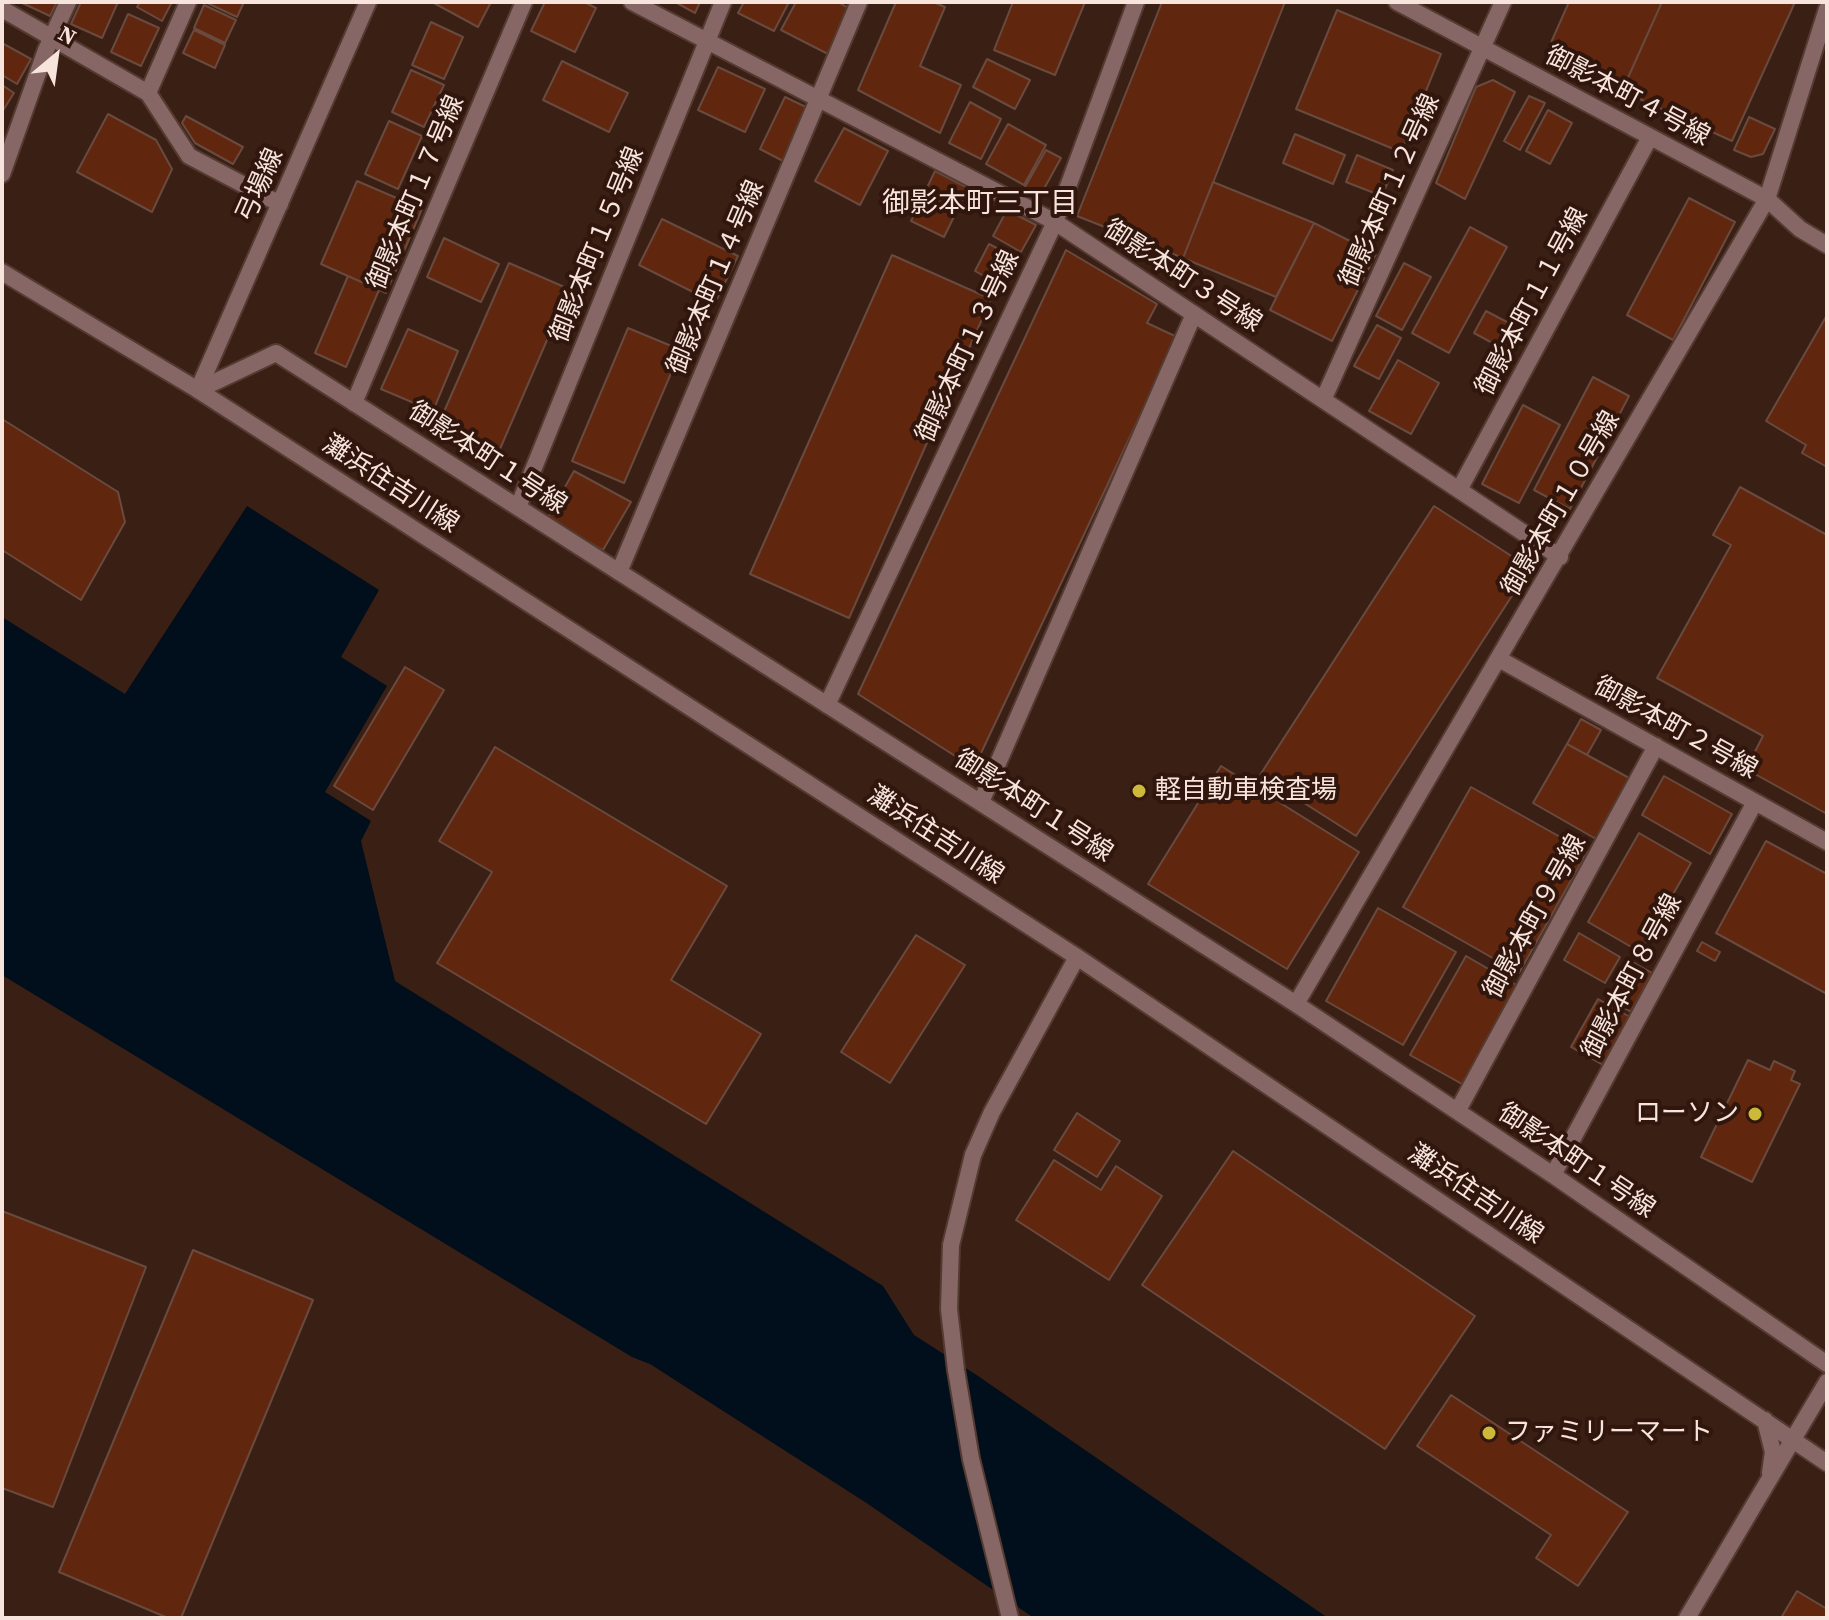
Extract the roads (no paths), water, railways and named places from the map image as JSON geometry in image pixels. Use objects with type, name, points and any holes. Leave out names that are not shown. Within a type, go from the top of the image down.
[{"type":"street","points":[[2,174],[68,2]]},
{"type":"street","points":[[148,93],[188,2]]},
{"type":"street","name":"弓場線","points":[[198,390],[368,2]]},
{"type":"street","name":"御影本町１７号線","points":[[354,403],[524,2]]},
{"type":"street","name":"御影本町３号線","points":[[632,2],[1055,222],[1560,557]]},
{"type":"street","name":"御影本町１５号線","points":[[518,507],[723,2]]},
{"type":"street","name":"御影本町１４号線","points":[[619,572],[859,2]]},
{"type":"street","name":"御影本町１３号線","points":[[827,705],[1055,222],[1136,2]]},
{"type":"street","name":"御影本町４号線","points":[[1397,2],[1767,199],[1800,229],[1827,245]]},
{"type":"street","name":"御影本町１２号線","points":[[1323,400],[1503,2]]},
{"type":"street","points":[[2,9],[148,93],[189,156],[280,204]]},
{"type":"street","name":"御影本町１０号線","points":[[1296,1004],[1767,199],[1827,9]]},
{"type":"street","name":"御影本町１１号線","points":[[1459,490],[1650,137]]},
{"type":"street","name":"灘浜住吉川線","points":[[2,272],[198,390],[1077,957],[1827,1463]]},
{"type":"street","points":[[981,802],[1194,314]]},
{"type":"street","name":"御影本町１号線","points":[[198,390],[276,353],[1296,1004],[1458,1110],[1827,1364]]},
{"type":"street","name":"御影本町２号線","points":[[1499,659],[1827,842]]},
{"type":"street","name":"御影本町９号線","points":[[1458,1110],[1656,746]]},
{"type":"street","name":"御影本町８号線","points":[[1553,1175],[1755,802]]},
{"type":"street","points":[[1010,1618],[971,1459],[956,1370],[949,1309],[951,1245],[973,1155],[1014,1067],[1077,957]]},
{"type":"street","points":[[1687,1618],[1827,1382]]},
{"type":"street","points":[[1762,1493],[1773,1452],[1765,1420]]},
{"type":"water","points":[[247,506],[379,590],[341,657],[387,686],[325,792],[371,821],[361,841],[395,981],[883,1286],[914,1335],[1328,1618],[1034,1618],[865,1502],[650,1364],[632,1357],[2,975],[2,617],[125,694]]},
{"type":"place","name":"軽自動車検査場","points":[[1139,791]]},
{"type":"place","name":"ローソン","points":[[1755,1114]]},
{"type":"place","name":"ファミリーマート","points":[[1489,1433]]},
{"type":"district","name":"御影本町三丁目","points":[[980,205]]}]
